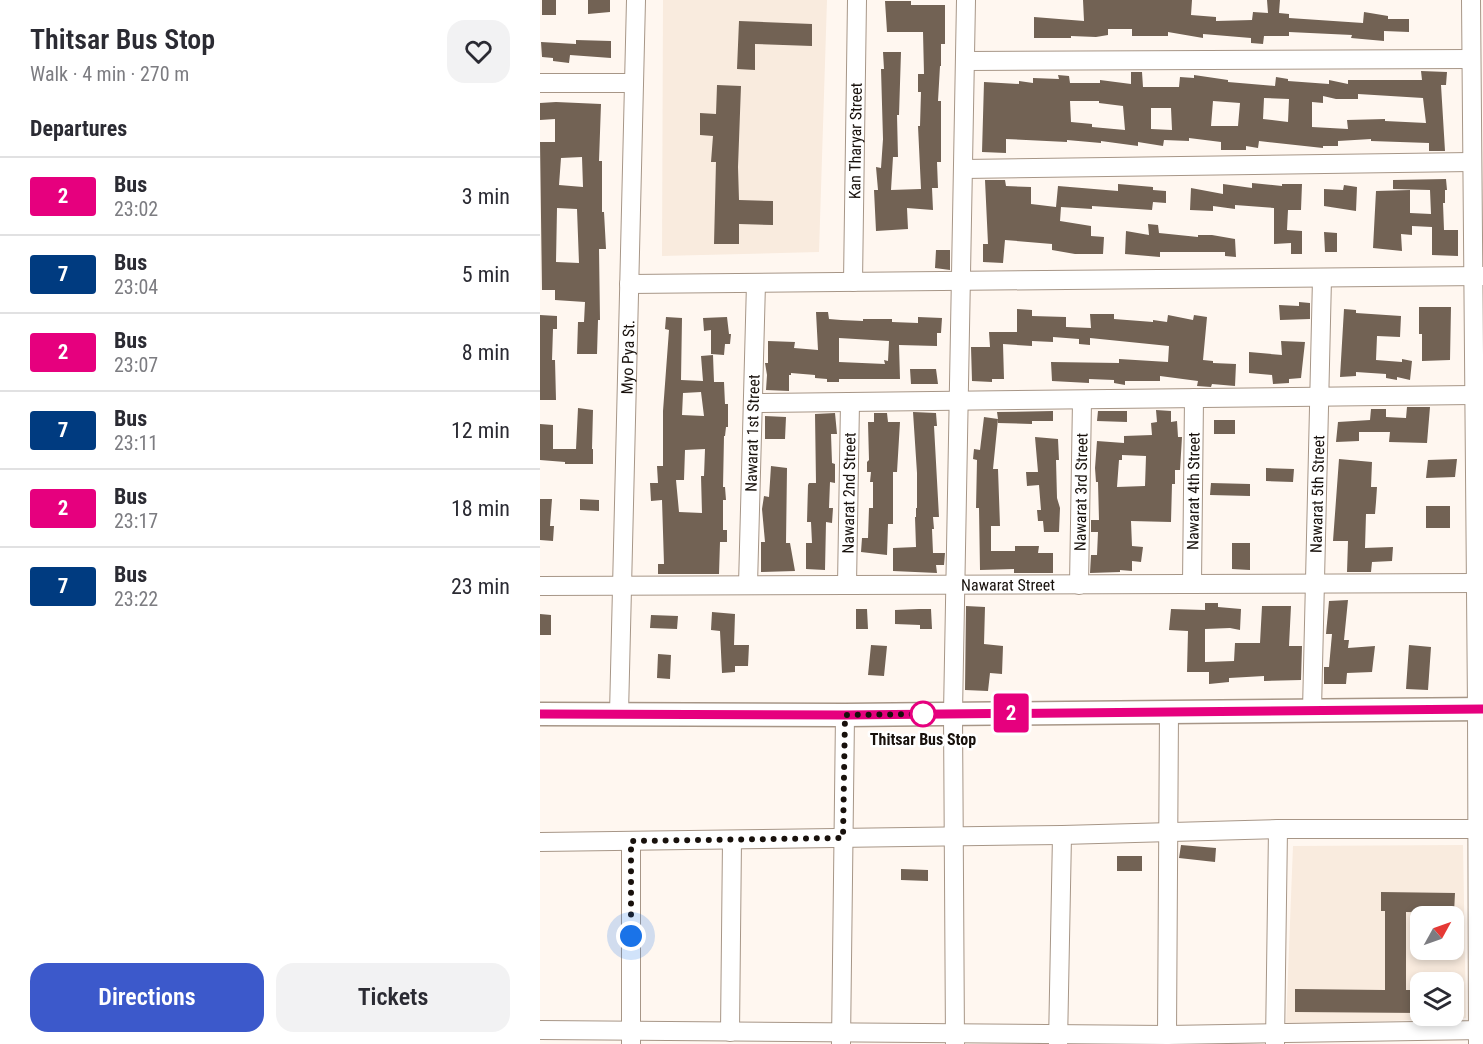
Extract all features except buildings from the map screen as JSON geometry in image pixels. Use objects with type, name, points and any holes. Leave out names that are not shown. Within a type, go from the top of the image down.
[{"type":"main road","points":[[540,714],[845,715],[1480,709]]},
{"type":"street","name":"Myo Pya St.","points":[[620,714],[636,0]]},
{"type":"street","name":"Kan Tharyar Street","points":[[853,282],[857,0]]},
{"type":"street","points":[[955,1039],[953,713],[966,0]]},
{"type":"street","points":[[540,1030],[631,1038],[730,1032],[841,1038],[955,1039],[1058,1039],[1167,1035],[1275,1039],[1479,1035],[1477,829],[1480,709],[1474,395],[1478,276],[1472,162],[1471,0]]},
{"type":"street","points":[[965,61],[1471,59]]},
{"type":"street","points":[[540,83],[634,83]]},
{"type":"street","points":[[963,169],[1472,162]]},
{"type":"street","points":[[629,284],[1478,276]]},
{"type":"street","name":"Nawarat 5th Street","points":[[1312,711],[1322,278]]},
{"type":"street","name":"Nawarat 1st Street","points":[[748,585],[756,283]]},
{"type":"street","points":[[753,403],[1474,395]]},
{"type":"street","name":"Nawarat 4th Street","points":[[1192,584],[1194,398]]},
{"type":"street","name":"Nawarat 3rd Street","points":[[1079,585],[1082,400]]},
{"type":"street","name":"Nawarat 2nd Street","points":[[847,585],[850,402]]},
{"type":"street","name":"Nawarat Street","points":[[540,586],[1476,584]]},
{"type":"street","points":[[1167,1035],[1169,711]]},
{"type":"street","points":[[841,1038],[845,715]]},
{"type":"street","points":[[540,842],[1062,835],[1278,829],[1477,829]]},
{"type":"street","points":[[1275,1039],[1278,829]]},
{"type":"street","points":[[1058,1039],[1062,835]]},
{"type":"street","points":[[730,1032],[732,840]]},
{"type":"street","points":[[631,841],[631,1038]]},
{"type":"shaded area","points":[[663,0],[827,0],[819,252],[662,256]]},
{"type":"shaded area","points":[[1463,845],[1466,1018],[1464,1018],[1464,972],[1410,972],[1410,1020],[1286,1025],[1293,846]]},
{"type":"bus line","name":"2","points":[[540,714],[845,715],[1483,709]]},
{"type":"place","name":"Thitsar Bus Stop","points":[[923,714]]},
{"type":"route","points":[[631,936],[631,841],[843,838],[845,715],[931,714],[923,714]]}]
